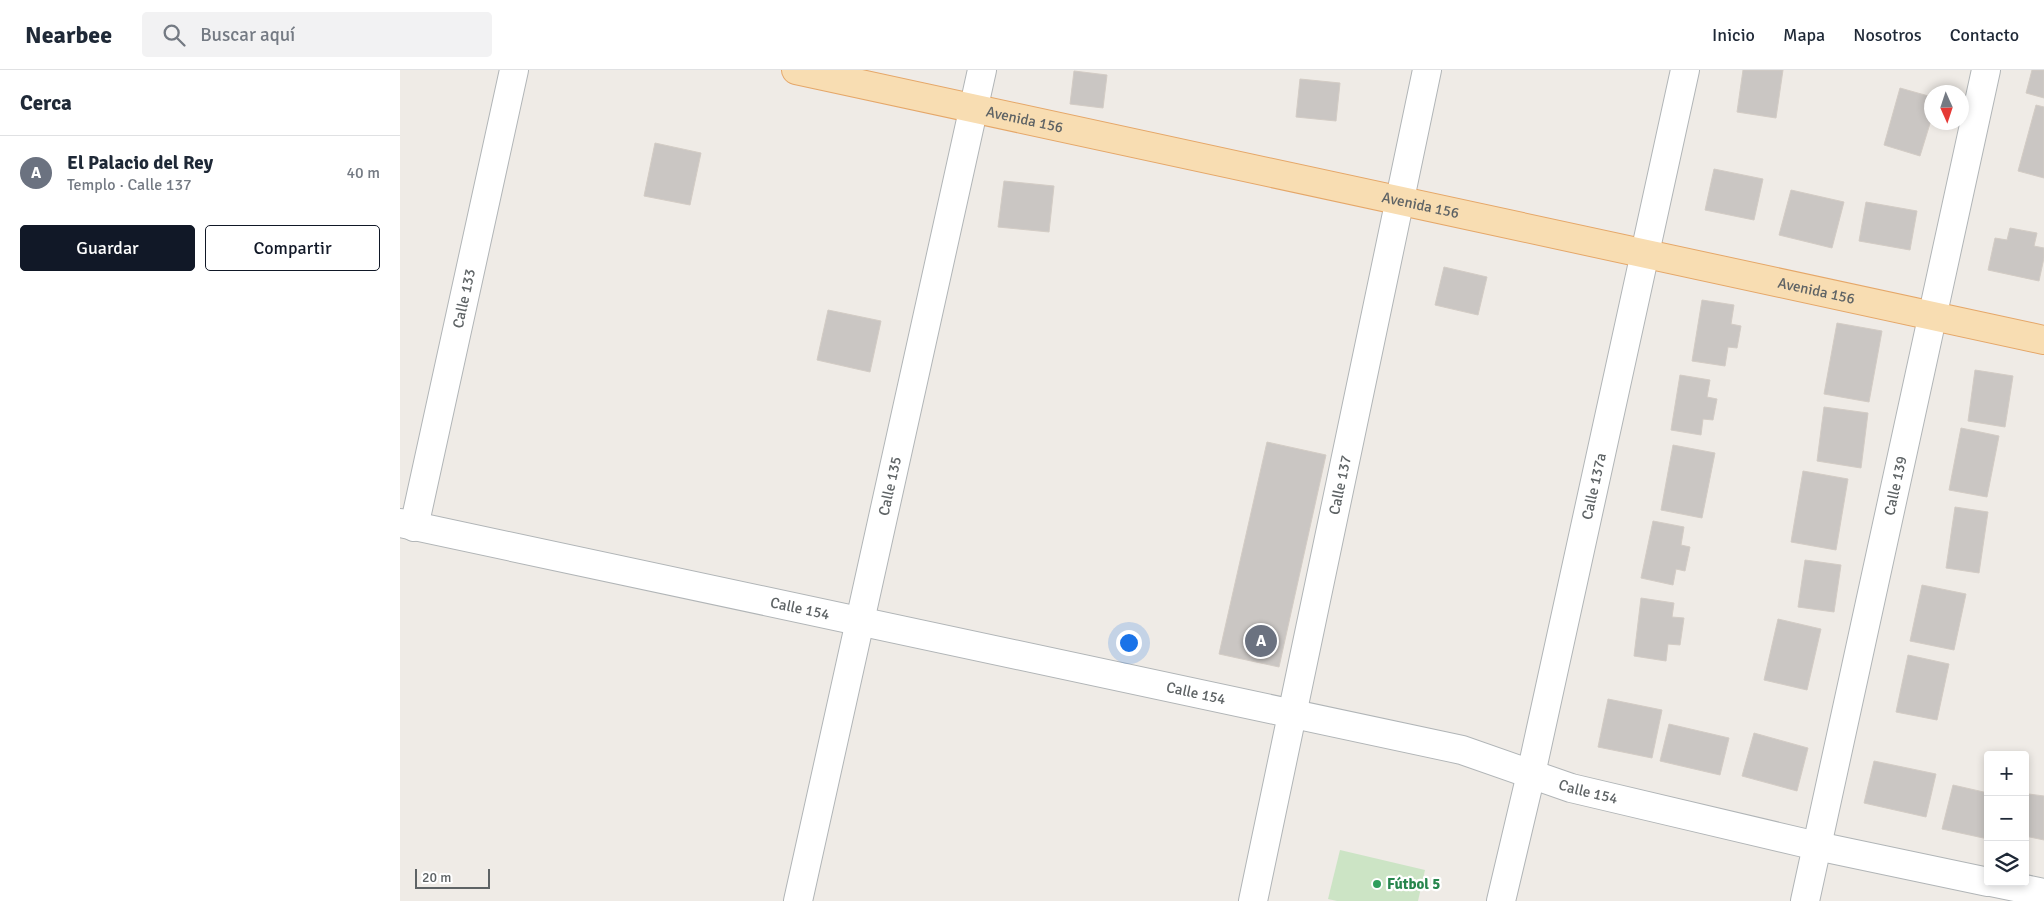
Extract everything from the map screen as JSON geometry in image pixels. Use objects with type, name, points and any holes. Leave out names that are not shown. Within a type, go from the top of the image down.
[{"type":"main road","name":"Avenida 156","points":[[796,70],[2044,340]]},
{"type":"street","name":"Calle 133","points":[[407,525],[514,70]]},
{"type":"street","name":"Calle 135","points":[[798,901],[982,70]]},
{"type":"street","name":"Calle 137","points":[[1253,901],[1398,200],[1427,70]]},
{"type":"street","name":"Calle 137a","points":[[1501,901],[1531,774],[1685,70]]},
{"type":"street","name":"Calle 139","points":[[1804,901],[1986,70]]},
{"type":"street","name":"Calle 154","points":[[407,525],[1462,750],[1571,788],[1817,846],[1984,881]]},
{"type":"street","name":"Calle 154","points":[[2009,886],[2044,893]]},
{"type":"green space","name":"Fútbol 5","points":[[1340,850],[1425,870],[1418,901],[1337,901],[1328,899]]},
{"type":"building","points":[[1743,70],[1783,70],[1776,118],[1737,112]]},
{"type":"building","points":[[2032,70],[2044,70],[2044,98],[2026,93]]},
{"type":"building","points":[[1074,71],[1107,75],[1103,108],[1070,104]]},
{"type":"building","points":[[1300,79],[1340,83],[1336,121],[1296,117]]},
{"type":"building","points":[[1900,88],[1924,95],[1924,130],[1928,130],[1920,156],[1884,145]]},
{"type":"building","points":[[2036,105],[2044,107],[2044,178],[2018,171]]},
{"type":"building","points":[[655,143],[701,153],[690,205],[644,196]]},
{"type":"building","points":[[1714,169],[1763,179],[1754,220],[1705,210]]},
{"type":"building","points":[[1004,181],[1054,186],[1049,232],[998,227]]},
{"type":"building","points":[[1791,190],[1844,202],[1832,248],[1779,235]]},
{"type":"building","points":[[1866,202],[1917,211],[1910,250],[1859,241]]},
{"type":"building","points":[[2010,228],[2037,233],[2034,246],[2044,248],[2039,281],[1988,270],[1995,238],[2007,240]]},
{"type":"building","points":[[1444,267],[1487,277],[1478,315],[1435,305]]},
{"type":"building","points":[[1702,300],[1734,305],[1731,324],[1741,326],[1737,348],[1728,347],[1725,366],[1692,361]]},
{"type":"building","points":[[828,310],[881,321],[870,372],[817,360]]},
{"type":"building","points":[[1837,323],[1882,331],[1869,402],[1824,394]]},
{"type":"building","points":[[1975,370],[2013,376],[2005,427],[1968,421]]},
{"type":"building","points":[[1680,375],[1710,380],[1707,397],[1717,399],[1713,420],[1703,419],[1701,435],[1671,430]]},
{"type":"building","points":[[1824,407],[1868,413],[1861,468],[1817,461]]},
{"type":"building","points":[[1961,428],[1999,436],[1987,497],[1949,490]]},
{"type":"building","points":[[1267,442],[1326,455],[1279,667],[1219,654]]},
{"type":"building","points":[[1673,445],[1715,453],[1702,518],[1661,510]]},
{"type":"building","points":[[1803,471],[1848,479],[1836,550],[1791,542]]},
{"type":"building","points":[[1955,507],[1988,512],[1979,573],[1946,568]]},
{"type":"building","points":[[1653,521],[1684,527],[1681,545],[1690,547],[1685,571],[1676,569],[1673,585],[1641,578]]},
{"type":"building","points":[[1805,560],[1841,565],[1834,612],[1798,607]]},
{"type":"building","points":[[1922,585],[1966,594],[1954,650],[1910,641]]},
{"type":"building","points":[[1641,598],[1674,603],[1672,617],[1684,618],[1680,645],[1668,644],[1666,661],[1634,656]]},
{"type":"building","points":[[1778,619],[1821,629],[1807,690],[1764,680]]},
{"type":"building","points":[[1908,655],[1949,664],[1937,720],[1896,712]]},
{"type":"building","points":[[1608,699],[1662,710],[1652,758],[1598,747]]},
{"type":"building","points":[[1669,724],[1729,738],[1720,775],[1660,761]]},
{"type":"building","points":[[1754,733],[1808,748],[1797,791],[1742,776]]},
{"type":"building","points":[[1874,761],[1936,774],[1926,817],[1864,803]]},
{"type":"building","points":[[1953,785],[1984,792],[1984,838],[1942,829]]},
{"type":"building","points":[[2029,794],[2044,796],[2044,840],[2029,837]]},
{"type":"place","name":"El Palacio del Rey","points":[[1261,641]]},
{"type":"place","name":"Fútbol 5","points":[[1377,884]]}]
